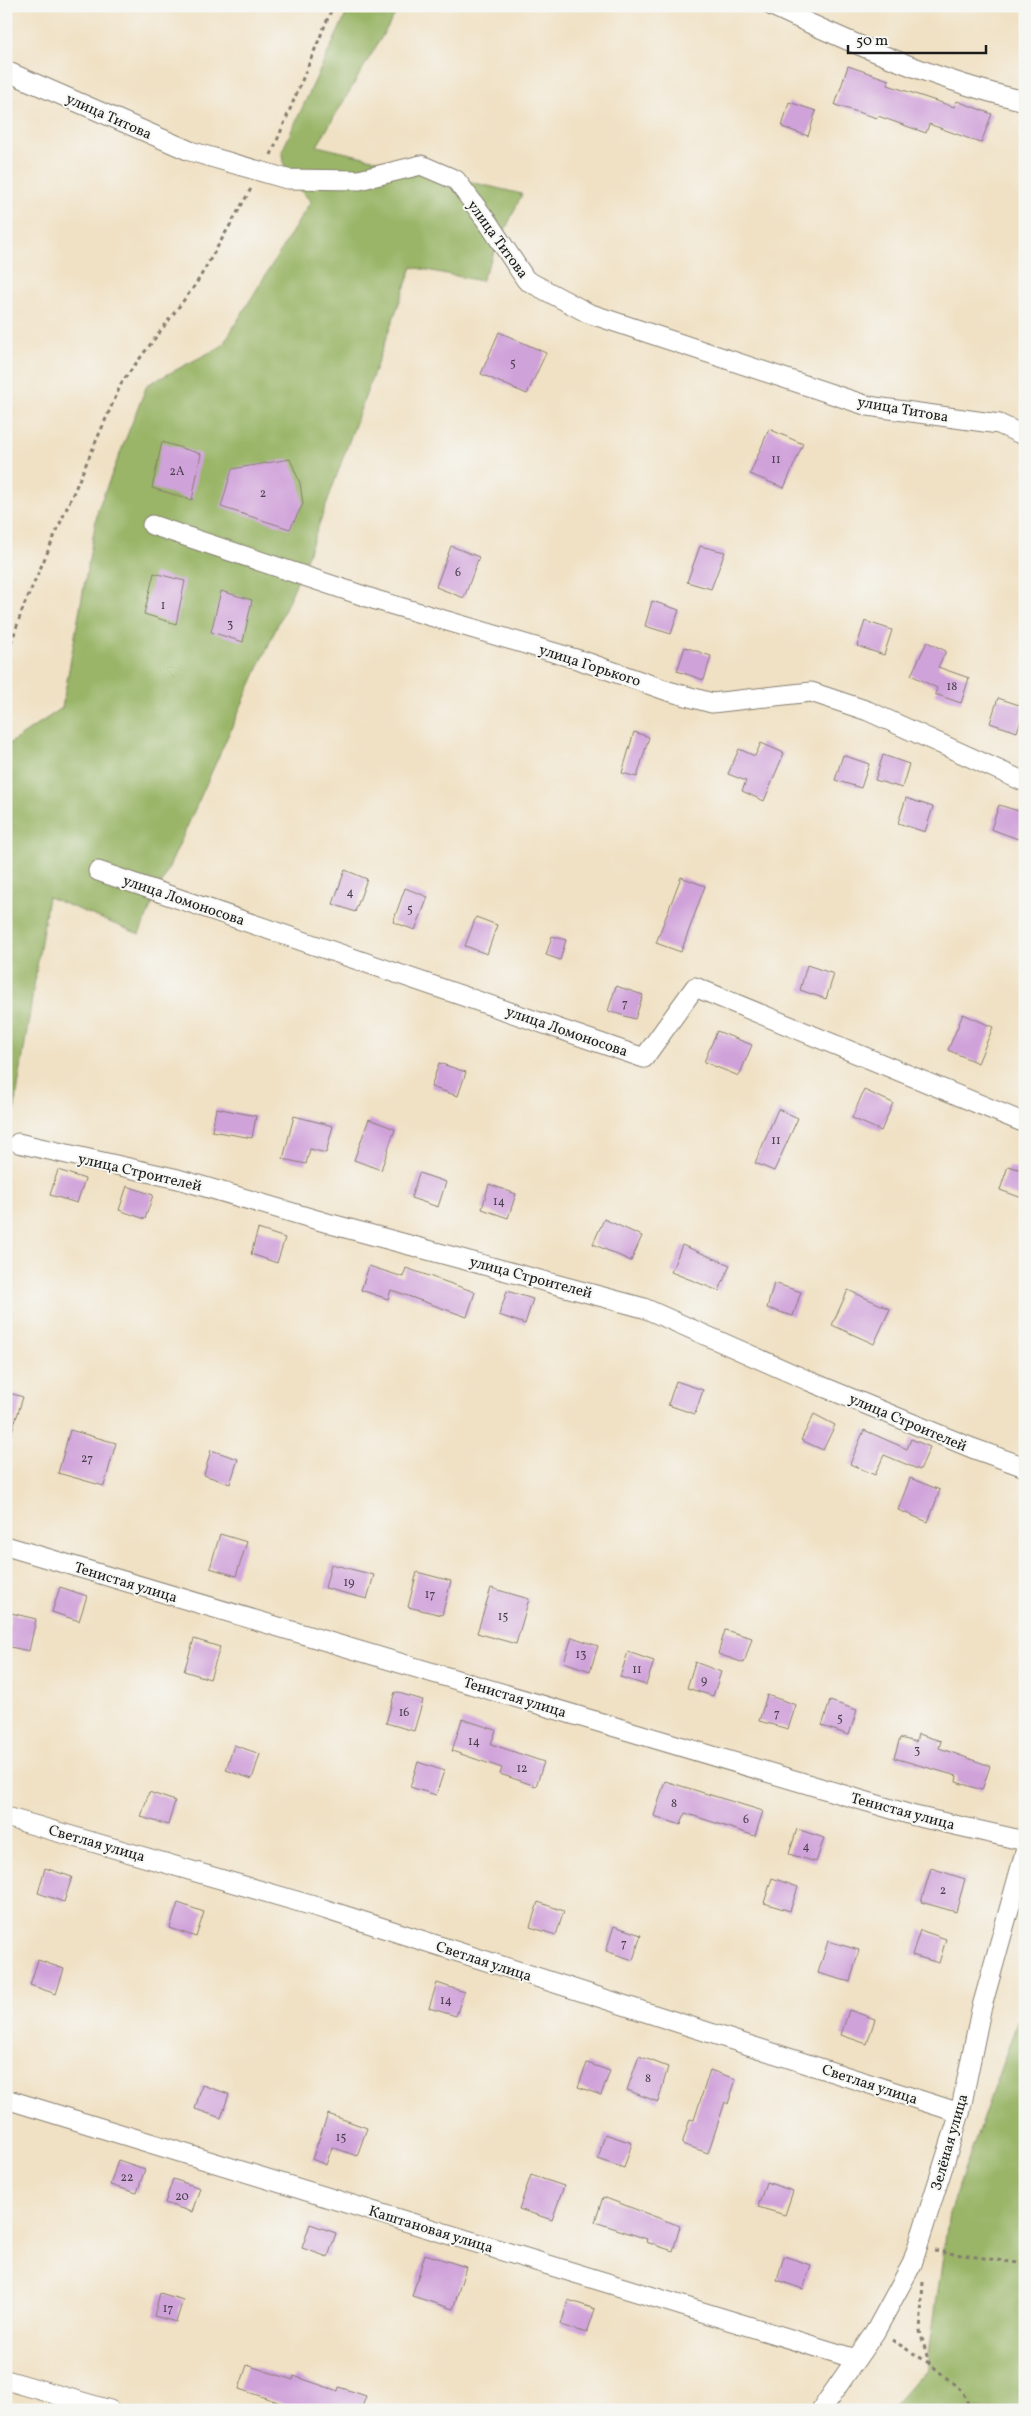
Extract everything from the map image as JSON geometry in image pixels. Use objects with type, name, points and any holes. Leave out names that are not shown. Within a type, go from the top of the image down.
[{"type":"street","points":[[772,6],[824,30],[933,75],[1025,101]]},
{"type":"street","name":"улица Титова","points":[[6,71],[190,151],[287,179],[359,180],[421,165],[456,180],[489,224],[526,280],[588,313],[868,406],[999,424],[1025,436]]},
{"type":"street","name":"улица Горького","points":[[152,525],[376,600],[574,658],[668,691],[712,703],[811,692],[868,710],[1025,782]]},
{"type":"street","name":"улица Ломоносова","points":[[98,871],[644,1058],[695,987],[1025,1122]]},
{"type":"street","name":"улица Строителей","points":[[18,1143],[178,1179],[331,1224],[644,1308],[809,1381],[972,1448],[1025,1467]]},
{"type":"street","name":"Тенистая улица","points":[[6,1546],[915,1816],[1025,1841]]},
{"type":"street","name":"Светлая улица","points":[[6,1817],[324,1909],[960,2113]]},
{"type":"street","name":"Зелёная улица","points":[[821,2410],[875,2332],[912,2264],[960,2113],[981,2010],[1025,1852]]},
{"type":"street","name":"Каштановая улица","points":[[6,2099],[856,2359]]},
{"type":"street","points":[[6,2380],[110,2410]]},
{"type":"path","points":[[6,658],[23,608],[122,382],[196,284],[272,154],[333,6]]},
{"type":"path","points":[[929,2363],[920,2332],[924,2289],[916,2249],[1025,2264]]},
{"type":"path","points":[[875,2332],[905,2347],[929,2363],[962,2391],[971,2410]]},
{"type":"green space","points":[[350,6],[400,6],[317,146],[522,194],[481,281],[412,267],[304,566],[139,934],[48,897],[14,1113],[6,1137],[6,746],[62,708],[98,509],[147,385],[222,346],[311,201],[287,179],[282,151]]},
{"type":"green space","points":[[1025,2000],[1025,2410],[890,2410],[927,2368],[949,2213]]},
{"type":"building","points":[[848,66],[889,80],[888,85],[954,107],[957,101],[992,114],[981,143],[929,124],[926,133],[878,116],[877,118],[835,105]]},
{"type":"building","points":[[789,102],[816,111],[808,136],[782,127]]},
{"type":"building","points":[[499,332],[546,353],[527,394],[481,374]]},
{"type":"building","points":[[769,429],[803,444],[784,488],[750,474]]},
{"type":"building","points":[[162,442],[201,454],[192,500],[152,488]]},
{"type":"building","points":[[290,459],[300,483],[303,504],[290,529],[221,507],[232,469]]},
{"type":"building","points":[[451,546],[479,557],[464,598],[436,587]]},
{"type":"building","points":[[700,546],[725,552],[711,589],[687,582]]},
{"type":"building","points":[[154,573],[185,581],[176,624],[144,614]]},
{"type":"building","points":[[221,591],[252,600],[243,642],[211,632]]},
{"type":"building","points":[[652,601],[679,610],[671,634],[645,626]]},
{"type":"building","points":[[865,621],[892,630],[884,655],[857,646]]},
{"type":"building","points":[[927,642],[946,651],[938,667],[969,678],[961,703],[935,694],[937,688],[911,675]]},
{"type":"building","points":[[685,647],[711,656],[704,680],[677,671]]},
{"type":"building","points":[[998,698],[1025,707],[1017,732],[990,723]]},
{"type":"building","points":[[634,732],[649,737],[637,777],[622,773]]},
{"type":"building","points":[[761,743],[784,753],[764,801],[742,791],[746,781],[728,774],[739,749],[755,756]]},
{"type":"building","points":[[843,755],[869,764],[861,788],[835,780]]},
{"type":"building","points":[[883,755],[909,764],[902,788],[875,780]]},
{"type":"building","points":[[906,798],[933,807],[925,832],[898,823]]},
{"type":"building","points":[[999,805],[1025,813],[1018,839],[991,829]]},
{"type":"building","points":[[345,870],[367,879],[355,912],[333,904]]},
{"type":"building","points":[[681,877],[705,886],[681,952],[656,943]]},
{"type":"building","points":[[405,888],[428,897],[415,930],[393,922]]},
{"type":"building","points":[[476,917],[497,925],[487,954],[465,946]]},
{"type":"building","points":[[552,936],[566,940],[560,960],[546,955]]},
{"type":"building","points":[[807,965],[834,974],[826,999],[800,990]]},
{"type":"building","points":[[616,986],[643,995],[635,1019],[608,1011]]},
{"type":"building","points":[[963,1014],[993,1027],[978,1063],[948,1050]]},
{"type":"building","points":[[717,1031],[752,1045],[739,1076],[704,1062]]},
{"type":"building","points":[[439,1063],[466,1072],[458,1096],[431,1087]]},
{"type":"building","points":[[864,1090],[893,1103],[881,1131],[852,1118]]},
{"type":"building","points":[[216,1108],[256,1116],[252,1138],[212,1131]]},
{"type":"building","points":[[778,1109],[798,1118],[774,1171],[755,1163]]},
{"type":"building","points":[[294,1116],[333,1126],[326,1153],[310,1149],[306,1164],[283,1159]]},
{"type":"building","points":[[369,1119],[395,1129],[381,1170],[354,1160]]},
{"type":"building","points":[[1008,1166],[1025,1171],[1025,1199],[1000,1190]]},
{"type":"building","points":[[58,1170],[85,1179],[77,1203],[50,1195]]},
{"type":"building","points":[[419,1173],[446,1182],[438,1207],[411,1198]]},
{"type":"building","points":[[489,1184],[516,1194],[508,1218],[482,1209]]},
{"type":"building","points":[[127,1186],[153,1195],[145,1219],[119,1210]]},
{"type":"building","points":[[604,1219],[642,1236],[631,1261],[593,1244]]},
{"type":"building","points":[[258,1229],[285,1238],[277,1263],[251,1254]]},
{"type":"building","points":[[682,1245],[730,1265],[719,1291],[671,1272]]},
{"type":"building","points":[[369,1266],[403,1277],[406,1268],[475,1292],[467,1317],[391,1290],[388,1299],[361,1290]]},
{"type":"building","points":[[774,1283],[801,1292],[793,1316],[767,1308]]},
{"type":"building","points":[[848,1290],[890,1309],[874,1344],[832,1325]]},
{"type":"building","points":[[507,1291],[533,1299],[525,1324],[499,1315]]},
{"type":"building","points":[[676,1381],[703,1390],[695,1414],[668,1405]]},
{"type":"building","points":[[6,1392],[23,1397],[9,1441],[6,1441]]},
{"type":"building","points":[[814,1414],[835,1425],[823,1450],[801,1440]]},
{"type":"building","points":[[70,1430],[116,1443],[104,1486],[58,1473]]},
{"type":"building","points":[[864,1430],[907,1449],[911,1439],[930,1447],[920,1470],[884,1455],[875,1475],[850,1464]]},
{"type":"building","points":[[211,1450],[238,1459],[230,1484],[204,1475]]},
{"type":"building","points":[[910,1478],[940,1490],[928,1522],[898,1510]]},
{"type":"building","points":[[220,1534],[247,1542],[236,1576],[210,1568]]},
{"type":"building","points":[[331,1564],[374,1575],[367,1599],[325,1588]]},
{"type":"building","points":[[417,1572],[451,1581],[442,1615],[408,1607]]},
{"type":"building","points":[[60,1587],[87,1596],[79,1621],[52,1612]]},
{"type":"building","points":[[491,1588],[529,1599],[516,1644],[477,1633]]},
{"type":"building","points":[[11,1613],[36,1619],[29,1651],[6,1646]]},
{"type":"building","points":[[725,1630],[752,1638],[744,1663],[718,1654]]},
{"type":"building","points":[[572,1637],[598,1646],[590,1671],[564,1662]]},
{"type":"building","points":[[194,1639],[220,1647],[210,1679],[184,1671]]},
{"type":"building","points":[[628,1652],[654,1661],[646,1685],[620,1677]]},
{"type":"building","points":[[695,1662],[721,1672],[713,1696],[687,1688]]},
{"type":"building","points":[[395,1692],[423,1700],[414,1731],[386,1723]]},
{"type":"building","points":[[767,1695],[796,1705],[788,1729],[759,1721]]},
{"type":"building","points":[[830,1701],[857,1710],[849,1735],[822,1726]]},
{"type":"building","points":[[462,1719],[496,1730],[491,1744],[544,1762],[536,1786],[500,1774],[502,1768],[452,1751]]},
{"type":"building","points":[[918,1734],[941,1741],[939,1748],[990,1766],[982,1790],[956,1782],[957,1776],[894,1758],[900,1738],[916,1742]]},
{"type":"building","points":[[234,1745],[260,1754],[252,1779],[226,1770]]},
{"type":"building","points":[[418,1762],[444,1771],[436,1795],[410,1787]]},
{"type":"building","points":[[665,1781],[763,1811],[755,1836],[685,1813],[681,1825],[654,1816]]},
{"type":"building","points":[[149,1792],[175,1801],[168,1825],[141,1817]]},
{"type":"building","points":[[797,1829],[824,1838],[816,1862],[789,1854]]},
{"type":"building","points":[[45,1868],[72,1877],[64,1902],[38,1893]]},
{"type":"building","points":[[931,1868],[965,1879],[956,1912],[921,1902]]},
{"type":"building","points":[[772,1878],[798,1887],[790,1911],[764,1903]]},
{"type":"building","points":[[538,1902],[564,1911],[556,1935],[530,1927]]},
{"type":"building","points":[[178,1903],[204,1912],[196,1937],[170,1928]]},
{"type":"building","points":[[614,1926],[641,1935],[633,1960],[606,1951]]},
{"type":"building","points":[[920,1930],[946,1939],[939,1963],[912,1955]]},
{"type":"building","points":[[828,1941],[859,1950],[850,1982],[818,1973]]},
{"type":"building","points":[[38,1960],[64,1969],[56,1994],[30,1985]]},
{"type":"building","points":[[437,1983],[464,1992],[456,2016],[429,2008]]},
{"type":"building","points":[[849,2010],[875,2019],[867,2044],[841,2035]]},
{"type":"building","points":[[639,2056],[668,2067],[658,2102],[627,2090]]},
{"type":"building","points":[[587,2063],[610,2071],[601,2095],[578,2087]]},
{"type":"building","points":[[710,2070],[736,2079],[728,2104],[725,2102],[708,2153],[682,2144],[690,2119],[694,2120]]},
{"type":"building","points":[[202,2085],[229,2094],[221,2118],[195,2109]]},
{"type":"building","points":[[328,2114],[367,2128],[357,2156],[332,2147],[326,2165],[312,2159]]},
{"type":"building","points":[[605,2134],[632,2143],[624,2168],[598,2159]]},
{"type":"building","points":[[118,2160],[145,2169],[137,2193],[110,2185]]},
{"type":"building","points":[[531,2175],[564,2186],[552,2220],[519,2209]]},
{"type":"building","points":[[173,2179],[200,2188],[192,2212],[165,2203]]},
{"type":"building","points":[[766,2182],[793,2191],[785,2215],[758,2207]]},
{"type":"building","points":[[603,2197],[680,2226],[673,2251],[646,2242],[647,2239],[595,2222]]},
{"type":"building","points":[[310,2224],[336,2233],[328,2257],[302,2248]]},
{"type":"building","points":[[425,2254],[466,2267],[453,2309],[412,2296]]},
{"type":"building","points":[[784,2256],[811,2265],[803,2289],[777,2280]]},
{"type":"building","points":[[160,2293],[183,2300],[176,2322],[154,2316]]},
{"type":"building","points":[[568,2300],[595,2309],[587,2333],[561,2325]]},
{"type":"building","points":[[247,2365],[293,2380],[294,2376],[338,2391],[339,2387],[366,2396],[361,2410],[292,2410],[284,2407],[284,2404],[239,2389]]}]
